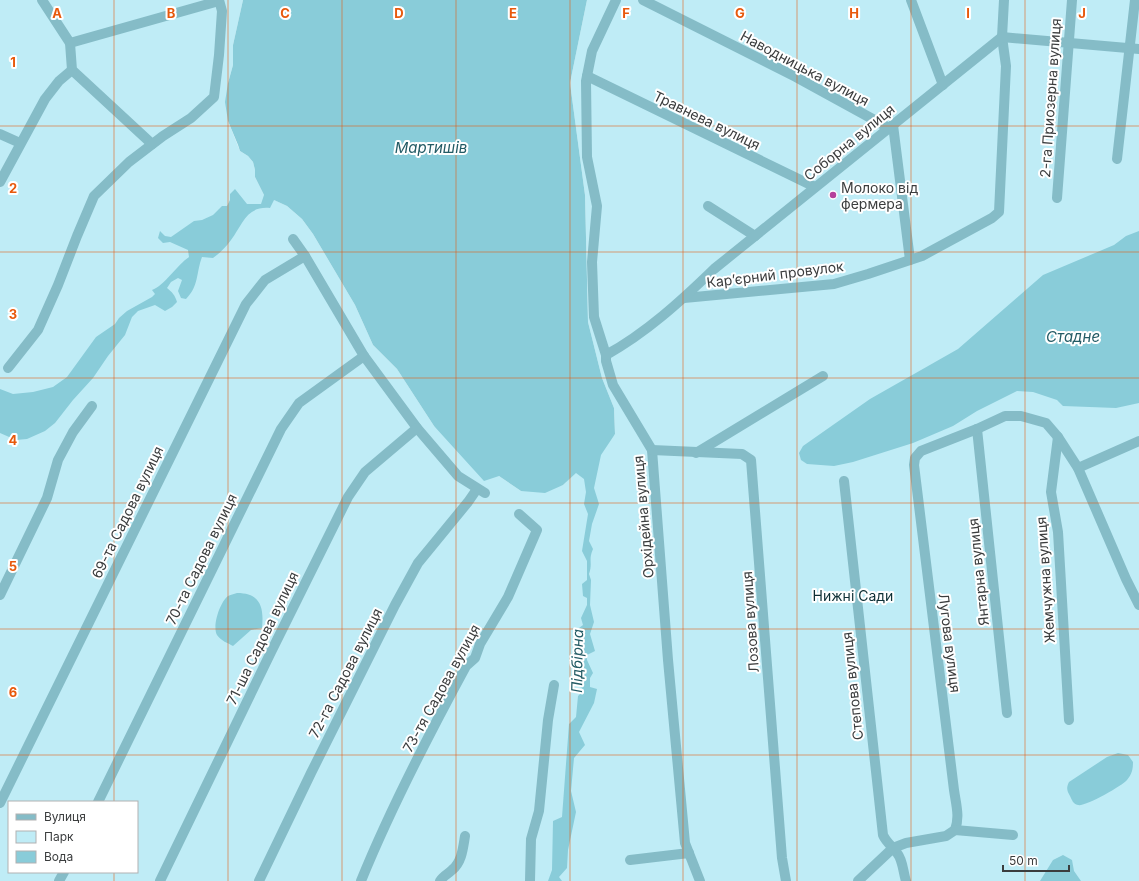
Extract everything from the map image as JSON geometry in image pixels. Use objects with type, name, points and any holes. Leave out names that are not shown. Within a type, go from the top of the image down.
[{"type":"street","points":[[42,0],[70,43],[72,70],[152,144]]},
{"type":"street","name":"Орхідейна вулиця","points":[[616,0],[592,51],[587,76],[587,157],[597,206],[592,262],[594,317],[606,355],[606,362],[613,385],[652,450],[668,660],[686,843],[700,881]]},
{"type":"street","name":"Наводницька вулиця","points":[[643,0],[796,77],[891,127]]},
{"type":"street","points":[[911,0],[943,85]]},
{"type":"street","points":[[1004,0],[1002,37],[1134,48]]},
{"type":"street","name":"2-га Приозерна вулиця","points":[[1057,198],[1072,0]]},
{"type":"street","points":[[1117,160],[1134,48],[1135,0]]},
{"type":"street","points":[[8,368],[38,330],[94,196],[129,162],[152,144],[191,118],[214,97],[222,11],[219,1],[70,43]]},
{"type":"street","name":"Соборна вулиця","points":[[606,355],[625,345],[684,298],[714,269],[1002,37]]},
{"type":"street","name":"Карʼєрний провулок","points":[[684,298],[834,284],[922,256],[992,218],[999,212],[1006,66],[1002,37]]},
{"type":"street","points":[[0,182],[45,99],[59,81],[72,70]]},
{"type":"street","name":"Травнева вулиця","points":[[587,76],[815,187]]},
{"type":"street","points":[[891,127],[910,260]]},
{"type":"street","points":[[0,134],[20,143]]},
{"type":"street","points":[[708,206],[755,236]]},
{"type":"street","points":[[293,239],[305,256],[364,356],[417,428]]},
{"type":"street","name":"69-та Садова вулиця","points":[[0,803],[246,304],[265,280],[305,256]]},
{"type":"street","name":"70-та Садова вулиця","points":[[98,801],[281,428],[299,403],[364,356]]},
{"type":"street","points":[[696,453],[823,376]]},
{"type":"street","points":[[0,595],[47,498],[58,460],[73,432],[92,406]]},
{"type":"street","points":[[977,429],[1005,416],[1030,417],[1046,423],[1058,437],[1078,468],[1126,579],[1137,598]]},
{"type":"street","name":"72-га Садова вулиця","points":[[259,881],[314,766],[395,605],[418,563],[468,502],[481,491],[458,476],[417,428]]},
{"type":"street","name":"71-ша Садова вулиця","points":[[160,881],[270,652],[348,497],[364,472],[417,428]]},
{"type":"street","name":"Лугова вулиця","points":[[955,830],[958,823],[958,818],[952,782],[914,466],[915,458],[921,451],[977,429]]},
{"type":"street","name":"Янтарна вулиця","points":[[977,429],[1007,713]]},
{"type":"street","name":"Жемчужна вулиця","points":[[1058,437],[1051,492],[1058,532],[1068,720]]},
{"type":"street","points":[[1078,468],[1139,441]]},
{"type":"street","name":"Лозова вулиця","points":[[652,450],[742,454],[751,460],[782,858],[786,881]]},
{"type":"street","name":"Степова вулиця","points":[[844,481],[883,835],[900,859],[906,881]]},
{"type":"street","name":"73-тя Садова вулиця","points":[[361,881],[373,850],[432,730],[466,666],[475,658],[480,644],[508,597],[520,570],[537,530],[519,514]]},
{"type":"street","points":[[530,881],[531,839],[539,811],[548,720],[554,685]]},
{"type":"street","points":[[858,881],[893,848],[906,843],[946,836],[955,830],[1013,835]]},
{"type":"street","points":[[440,881],[458,863],[465,836]]},
{"type":"street","points":[[630,860],[689,852]]},
{"type":"green space","name":"Нижні Сади","points":[[0,0],[243,0],[233,45],[233,65],[228,83],[228,121],[240,151],[248,156],[253,162],[255,177],[264,195],[287,206],[302,219],[313,234],[355,305],[373,345],[397,369],[434,426],[521,491],[563,485],[615,434],[614,408],[602,378],[588,322],[585,195],[570,83],[587,0],[1139,0],[1139,881],[0,881]]},
{"type":"water","name":"Мартишів","points":[[243,0],[587,0],[570,83],[585,195],[588,322],[602,378],[614,408],[615,434],[601,455],[594,488],[599,504],[592,524],[589,541],[593,549],[589,574],[591,580],[590,605],[594,622],[590,634],[595,651],[587,655],[587,660],[593,673],[590,678],[590,687],[597,689],[594,703],[579,732],[585,745],[574,758],[571,791],[576,812],[568,850],[567,868],[559,877],[562,881],[548,881],[552,870],[553,821],[562,817],[569,724],[576,717],[578,696],[584,690],[579,686],[578,677],[584,670],[580,663],[581,648],[576,638],[579,628],[583,625],[581,618],[587,605],[587,598],[583,596],[582,584],[587,580],[587,561],[582,551],[588,514],[584,504],[586,492],[584,479],[576,473],[563,485],[545,493],[521,491],[499,476],[484,481],[434,426],[397,369],[373,345],[355,305],[313,234],[302,219],[287,206],[274,200],[270,208],[262,208],[250,213],[223,250],[213,258],[202,257],[195,284],[186,299],[181,298],[178,291],[182,280],[178,278],[171,282],[167,288],[173,294],[177,302],[172,307],[165,311],[155,305],[138,311],[132,317],[125,335],[93,378],[55,423],[45,431],[27,439],[16,440],[0,433],[0,389],[13,394],[33,392],[53,387],[67,377],[96,337],[115,324],[127,311],[152,297],[155,294],[152,290],[157,288],[166,280],[189,257],[188,250],[170,242],[163,243],[158,238],[160,231],[165,236],[171,237],[194,221],[202,220],[213,215],[222,206],[227,206],[230,200],[230,194],[235,189],[247,204],[261,204],[264,195],[255,177],[253,162],[248,156],[240,151],[228,121],[225,102],[233,65],[233,45]]},
{"type":"water","name":"Стадне","points":[[1139,231],[1139,403],[1116,408],[1063,406],[1057,400],[1033,392],[1017,391],[977,411],[953,426],[913,443],[853,462],[834,466],[807,464],[801,460],[799,453],[803,446],[870,399],[958,349],[1043,275],[1114,245],[1126,236]]},
{"type":"water","points":[[237,593],[251,596],[259,603],[262,614],[262,628],[251,630],[233,646],[217,635],[215,626],[222,603],[228,596]]},
{"type":"water","points":[[1118,753],[1128,755],[1133,762],[1132,771],[1127,780],[1095,800],[1082,805],[1074,803],[1068,791],[1067,786],[1069,782],[1107,757]]},
{"type":"water","points":[[1063,855],[1072,860],[1074,871],[1081,881],[1040,881],[1053,860]]},
{"type":"place","name":"Молоко від фермера","points":[[833,195]]},
{"type":"water label","name":"Підбірна","points":[[577,661]]}]
